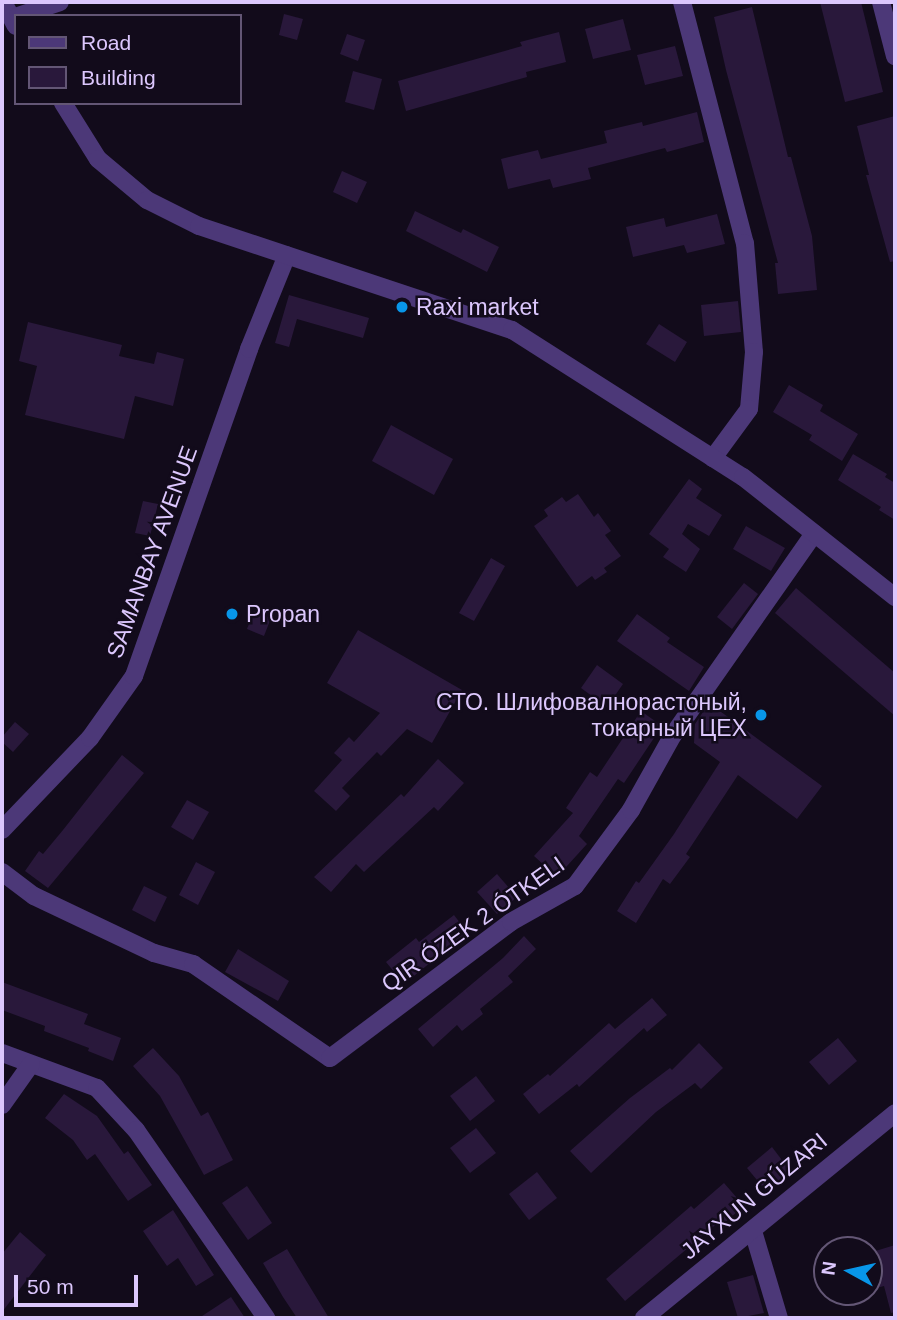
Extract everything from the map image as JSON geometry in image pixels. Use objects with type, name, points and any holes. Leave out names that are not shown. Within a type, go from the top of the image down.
[{"type":"street","points":[[18,14],[60,2]]},
{"type":"street","points":[[682,2],[745,243],[754,352],[749,409],[713,458]]},
{"type":"street","points":[[881,2],[895,56]]},
{"type":"street","points":[[64,105],[98,159],[148,200],[199,226],[512,330],[743,477],[895,597]]},
{"type":"street","name":"SAMANBAY AVENUE","points":[[2,830],[90,738],[134,676],[248,349],[287,255]]},
{"type":"street","points":[[2,872],[34,895],[130,942],[154,953],[193,964],[330,1058],[511,922],[575,886],[631,810],[673,735],[814,534]]},
{"type":"street","points":[[2,1053],[97,1088],[136,1130],[266,1318]]},
{"type":"street","points":[[2,1105],[31,1064]]},
{"type":"street","points":[[644,1318],[895,1113]]},
{"type":"street","points":[[752,1231],[779,1318]]},
{"type":"building","points":[[820,2],[861,2],[883,92],[845,102]]},
{"type":"building","points":[[752,7],[788,157],[791,157],[812,236],[817,290],[778,294],[775,263],[778,263],[726,70],[714,17]]},
{"type":"building","points":[[284,14],[303,19],[297,40],[279,35]]},
{"type":"building","points":[[623,19],[631,50],[593,59],[585,29]]},
{"type":"building","points":[[559,32],[566,62],[526,72],[527,77],[406,111],[398,81],[522,46],[520,42]]},
{"type":"building","points":[[347,34],[365,40],[358,61],[340,54]]},
{"type":"building","points":[[675,46],[683,76],[645,85],[637,55]]},
{"type":"building","points":[[353,71],[382,79],[374,110],[345,102]]},
{"type":"building","points":[[697,112],[704,142],[667,152],[665,148],[588,168],[591,179],[553,188],[550,179],[508,189],[501,159],[538,150],[541,159],[607,143],[604,131],[642,122],[643,126]]},
{"type":"building","points":[[895,116],[895,261],[890,262],[866,175],[869,175],[857,126]]},
{"type":"building","points":[[342,171],[367,182],[357,203],[333,192]]},
{"type":"building","points":[[415,211],[461,233],[463,229],[499,247],[487,272],[406,231]]},
{"type":"building","points":[[717,214],[725,244],[687,253],[684,245],[633,257],[626,227],[664,218],[666,227]]},
{"type":"building","points":[[289,295],[369,318],[363,338],[297,319],[289,347],[275,343]]},
{"type":"building","points":[[738,301],[741,332],[704,336],[701,305]]},
{"type":"building","points":[[28,322],[122,345],[119,356],[154,364],[157,352],[184,359],[173,406],[135,396],[124,439],[25,415],[37,366],[19,361]]},
{"type":"building","points":[[659,324],[687,342],[675,362],[646,344]]},
{"type":"building","points":[[789,385],[823,405],[820,411],[858,434],[842,461],[809,440],[812,435],[773,412]]},
{"type":"building","points":[[391,425],[453,459],[434,495],[372,461]]},
{"type":"building","points":[[853,454],[887,474],[885,477],[895,483],[895,520],[879,510],[881,507],[838,480]]},
{"type":"building","points":[[689,479],[702,489],[696,498],[722,515],[709,536],[688,524],[682,534],[700,549],[686,572],[663,557],[669,549],[649,534]]},
{"type":"building","points":[[578,494],[594,517],[598,513],[611,531],[605,535],[621,556],[604,568],[607,572],[595,580],[592,576],[577,587],[534,526],[548,516],[544,510],[562,497],[566,502]]},
{"type":"building","points":[[143,501],[158,504],[150,536],[135,533]]},
{"type":"building","points":[[746,526],[785,548],[771,571],[733,549]]},
{"type":"building","points":[[491,558],[505,566],[474,621],[459,613]]},
{"type":"building","points":[[744,583],[758,594],[732,629],[717,617]]},
{"type":"building","points":[[796,588],[895,673],[895,716],[775,613]]},
{"type":"building","points":[[254,611],[271,618],[264,636],[247,629]]},
{"type":"building","points":[[637,614],[670,638],[667,642],[704,667],[689,691],[617,641]]},
{"type":"building","points":[[358,630],[462,690],[432,743],[407,729],[381,756],[377,752],[342,788],[350,796],[336,811],[314,791],[342,760],[334,753],[349,737],[354,742],[380,713],[327,683]]},
{"type":"building","points":[[597,665],[623,684],[607,707],[581,688]]},
{"type":"building","points":[[709,703],[822,786],[797,819],[738,775],[686,854],[690,857],[670,884],[663,879],[636,923],[617,911],[636,881],[639,883],[674,834],[720,762],[694,743],[695,724]]},
{"type":"building","points":[[641,711],[662,726],[624,783],[618,779],[579,836],[587,844],[557,877],[534,856],[573,813],[566,808],[590,772],[597,777]]},
{"type":"building","points":[[15,722],[29,734],[13,752],[2,742],[2,737]]},
{"type":"building","points":[[122,755],[144,773],[48,888],[25,871],[39,851],[43,854]]},
{"type":"building","points":[[438,759],[464,783],[438,811],[434,807],[364,872],[356,864],[331,892],[314,877],[401,794],[404,797]]},
{"type":"building","points":[[187,800],[209,812],[193,840],[171,827]]},
{"type":"building","points":[[196,862],[215,872],[198,905],[179,895]]},
{"type":"building","points":[[497,874],[517,897],[497,914],[477,892]]},
{"type":"building","points":[[144,886],[167,897],[155,922],[132,910]]},
{"type":"building","points":[[454,915],[470,936],[443,957],[441,954],[404,984],[386,962],[416,938],[419,942]]},
{"type":"building","points":[[524,936],[536,949],[508,976],[513,982],[480,1009],[483,1014],[462,1031],[457,1025],[433,1047],[418,1029],[503,958]]},
{"type":"building","points":[[238,949],[289,981],[278,1001],[225,972]]},
{"type":"building","points":[[2,982],[88,1014],[84,1024],[121,1038],[113,1061],[88,1051],[89,1048],[44,1031],[45,1026],[2,1010]]},
{"type":"building","points":[[652,998],[667,1015],[647,1032],[644,1028],[579,1087],[577,1084],[539,1114],[523,1094],[548,1074],[550,1076],[609,1023],[615,1029]]},
{"type":"building","points":[[838,1038],[857,1061],[829,1085],[809,1062]]},
{"type":"building","points":[[699,1043],[723,1068],[701,1089],[695,1083],[656,1112],[591,1173],[570,1151],[630,1098],[670,1068],[672,1070]]},
{"type":"building","points":[[153,1048],[179,1076],[201,1116],[208,1112],[233,1160],[204,1175],[160,1096],[133,1066]]},
{"type":"building","points":[[476,1076],[495,1101],[470,1121],[450,1096]]},
{"type":"building","points":[[64,1094],[97,1116],[124,1154],[128,1151],[152,1185],[128,1201],[95,1154],[87,1160],[73,1140],[45,1118]]},
{"type":"building","points":[[476,1128],[496,1153],[470,1173],[450,1148]]},
{"type":"building","points":[[772,1147],[791,1172],[767,1192],[747,1168]]},
{"type":"building","points":[[537,1172],[557,1198],[529,1220],[509,1194]]},
{"type":"building","points":[[724,1183],[744,1206],[723,1224],[720,1221],[625,1301],[606,1279],[691,1206],[694,1209]]},
{"type":"building","points":[[247,1186],[272,1223],[248,1240],[222,1203]]},
{"type":"building","points":[[173,1210],[214,1275],[196,1286],[178,1258],[167,1266],[143,1231]]},
{"type":"building","points":[[20,1232],[46,1255],[2,1312],[2,1254]]},
{"type":"building","points":[[895,1245],[895,1312],[891,1313],[883,1286],[883,1249]]},
{"type":"building","points":[[287,1249],[329,1318],[297,1318],[283,1297],[263,1263]]},
{"type":"building","points":[[753,1275],[764,1313],[738,1318],[727,1282]]},
{"type":"building","points":[[231,1297],[245,1318],[199,1318]]},
{"type":"place","name":"Raxi market","points":[[402,307]]},
{"type":"place","name":"Propan","points":[[232,614]]},
{"type":"place","name":"СТО. Шлифовалнорастоный, токарный ЦЕХ","points":[[761,715]]}]
